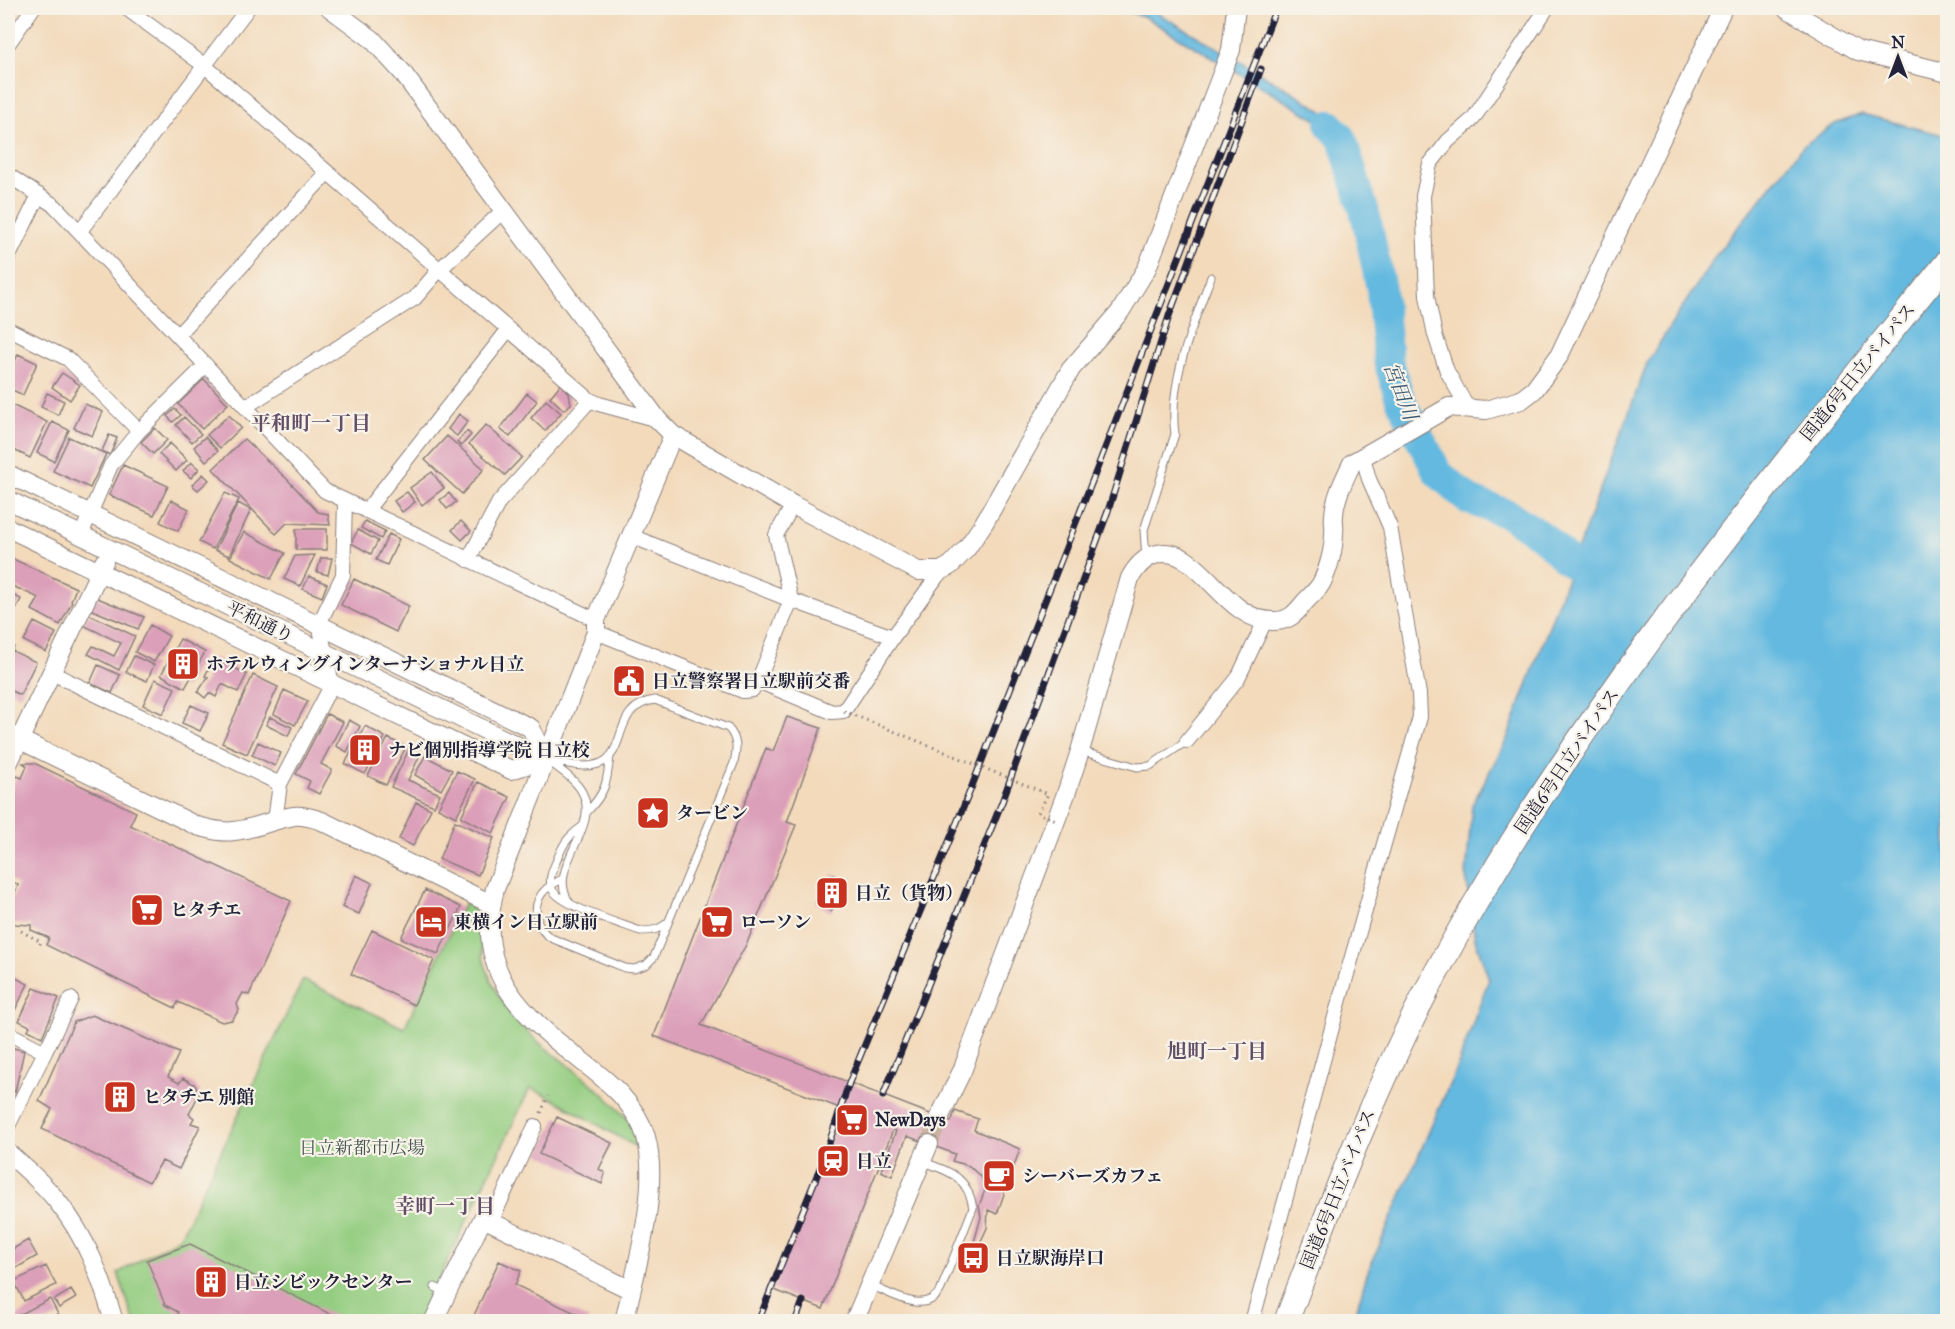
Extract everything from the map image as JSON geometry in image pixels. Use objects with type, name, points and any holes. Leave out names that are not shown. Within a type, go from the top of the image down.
[{"type":"highway","name":"国道6号日立バイパス","points":[[1286,1322],[1334,1194],[1401,1042],[1435,974],[1535,805],[1594,717],[1691,582],[1947,261]]},
{"type":"street","points":[[8,44],[33,8]]},
{"type":"street","points":[[126,8],[204,66],[590,400],[658,420]]},
{"type":"street","points":[[80,231],[248,8]]},
{"type":"street","points":[[330,8],[372,39],[402,72],[658,420],[674,435],[793,505],[918,571],[941,571]]},
{"type":"street","points":[[758,681],[832,712],[844,711],[941,571],[951,565],[967,548],[984,523],[1071,369],[1120,312],[1147,268],[1231,50],[1236,8]]},
{"type":"street","points":[[1468,408],[1447,371],[1435,334],[1427,296],[1423,196],[1430,164],[1448,141],[1473,119],[1547,8]]},
{"type":"street","points":[[939,1118],[962,1071],[1056,820],[1080,751],[1130,578],[1137,565],[1146,558],[1161,553],[1176,554],[1190,563],[1224,597],[1243,611],[1265,621],[1278,621],[1292,616],[1322,583],[1331,554],[1334,514],[1352,463],[1449,407],[1486,410],[1521,400],[1534,390],[1559,356],[1723,8]]},
{"type":"street","points":[[1786,8],[1858,51],[1947,73]]},
{"type":"street","points":[[178,335],[327,173]]},
{"type":"street","points":[[8,175],[55,206],[325,491],[468,560],[596,626],[743,691],[752,690],[758,681],[791,600],[776,536],[793,505]]},
{"type":"street","points":[[8,258],[39,195]]},
{"type":"street","points":[[245,406],[415,298],[439,270],[504,210]]},
{"type":"street","points":[[8,329],[68,359],[139,431]]},
{"type":"street","points":[[366,511],[508,330]]},
{"type":"street","points":[[81,535],[111,465],[139,431],[206,365]]},
{"type":"street","points":[[468,560],[499,502],[590,400]]},
{"type":"street","points":[[624,1322],[646,1217],[650,1160],[646,1137],[638,1117],[605,1079],[533,1022],[518,1005],[501,978],[495,961],[490,941],[491,904],[631,536],[674,435]]},
{"type":"street","points":[[1252,1322],[1420,717],[1419,694],[1390,527],[1369,479],[1363,457]]},
{"type":"street","points":[[8,474],[531,728],[545,759]]},
{"type":"street","name":"平和通り","points":[[8,500],[545,759]]},
{"type":"street","points":[[275,821],[280,784],[333,684],[319,624],[343,575],[345,502]]},
{"type":"street","points":[[8,528],[512,770],[545,759]]},
{"type":"street","points":[[631,536],[893,638]]},
{"type":"street","points":[[8,764],[13,737],[52,673],[110,549]]},
{"type":"street","points":[[1187,741],[1238,678],[1265,621]]},
{"type":"street","points":[[52,673],[280,784]]},
{"type":"street","points":[[13,737],[197,826],[215,831],[232,832],[294,816],[307,817],[322,821],[491,904]]},
{"type":"street","points":[[8,1126],[71,999]]},
{"type":"street","points":[[8,1033],[45,1052]]},
{"type":"street","points":[[491,1222],[535,1126]]},
{"type":"street","points":[[854,1322],[929,1144]]},
{"type":"street","points":[[8,1153],[58,1201],[80,1233],[97,1268],[114,1322]]},
{"type":"street","points":[[433,1322],[441,1290],[483,1218],[631,1290]]},
{"type":"lane","points":[[1146,558],[1144,530],[1175,434],[1173,422],[1178,377],[1190,334],[1211,277]]},
{"type":"lane","points":[[562,879],[544,891],[538,905],[536,916],[542,933],[551,939],[625,968],[634,969],[646,965],[654,957],[671,918],[734,763],[736,744],[734,735],[728,728],[655,700],[644,701],[631,710],[610,756],[608,776],[601,797],[587,812],[562,879],[562,889],[571,904]]},
{"type":"lane","points":[[1080,751],[1137,767],[1150,766],[1187,741]]},
{"type":"lane","points":[[545,759],[589,766],[602,763],[610,756]]},
{"type":"lane","points":[[545,759],[582,790],[587,812]]},
{"type":"lane","points":[[583,826],[569,835],[551,875],[551,886],[557,897],[640,931],[651,931],[663,927],[671,918]]},
{"type":"lane","points":[[869,1285],[921,1304],[933,1300],[941,1289],[973,1208],[971,1197],[959,1177],[922,1161]]},
{"type":"path","points":[[844,711],[1048,794],[1038,813],[1056,820]]},
{"type":"path","points":[[21,931],[41,942],[38,948]]},
{"type":"path","points":[[535,1126],[548,1096]]},
{"type":"green space","name":"日立新都市広場","points":[[465,902],[475,912],[486,967],[494,987],[508,1010],[533,1037],[591,1083],[625,1116],[632,1125],[638,1148],[530,1088],[419,1321],[134,1321],[118,1273],[180,1237],[303,980],[404,1028]]},
{"type":"water","points":[[1111,8],[1149,8],[1296,94],[1321,110],[1348,135],[1355,156],[1343,161],[1330,130],[1321,121],[1143,16]]},
{"type":"water","points":[[1862,114],[1947,136],[1947,1321],[1353,1322],[1367,1274],[1458,1065],[1489,979],[1475,939],[1466,876],[1472,805],[1507,739],[1648,361],[1716,255],[1803,146],[1835,124]]},
{"type":"building","points":[[18,354],[37,363],[23,395],[8,388],[8,378]]},
{"type":"building","points":[[62,373],[80,385],[70,400],[52,387]]},
{"type":"building","points":[[204,379],[228,404],[202,429],[178,404]]},
{"type":"building","points":[[561,384],[569,393],[571,404],[564,410],[550,397]]},
{"type":"building","points":[[47,393],[64,401],[58,415],[41,407]]},
{"type":"building","points":[[527,393],[537,401],[510,437],[500,429]]},
{"type":"building","points":[[546,400],[561,413],[545,431],[531,418]]},
{"type":"building","points":[[85,404],[103,412],[92,436],[74,428]]},
{"type":"building","points":[[12,405],[47,422],[30,458],[8,447],[8,414]]},
{"type":"building","points":[[175,409],[181,415],[173,422],[167,416]]},
{"type":"building","points":[[459,414],[468,421],[457,436],[448,429]]},
{"type":"building","points":[[229,415],[241,428],[220,448],[207,435]]},
{"type":"building","points":[[184,417],[201,434],[192,442],[176,425]]},
{"type":"building","points":[[52,422],[69,430],[54,461],[37,453]]},
{"type":"building","points":[[486,425],[522,457],[505,475],[469,444]]},
{"type":"building","points":[[155,428],[167,440],[153,454],[141,442]]},
{"type":"building","points":[[467,431],[471,435],[461,446],[457,442]]},
{"type":"building","points":[[109,435],[117,438],[110,455],[102,451]]},
{"type":"building","points":[[447,436],[484,469],[462,494],[425,460]]},
{"type":"building","points":[[69,437],[106,454],[90,488],[53,471]]},
{"type":"building","points":[[205,437],[218,451],[206,461],[194,447]]},
{"type":"building","points":[[244,439],[318,512],[328,514],[330,525],[287,523],[276,534],[213,469]]},
{"type":"building","points":[[170,443],[187,460],[176,471],[159,454]]},
{"type":"building","points":[[191,462],[199,469],[191,478],[183,471]]},
{"type":"building","points":[[123,465],[168,486],[154,515],[109,495]]},
{"type":"building","points":[[432,472],[444,488],[422,505],[410,488]]},
{"type":"building","points":[[203,474],[209,480],[198,490],[192,485]]},
{"type":"building","points":[[407,492],[415,502],[402,512],[394,501]]},
{"type":"building","points":[[225,493],[239,499],[213,549],[199,542]]},
{"type":"building","points":[[449,493],[456,502],[447,509],[440,500]]},
{"type":"building","points":[[171,500],[189,509],[178,531],[160,522]]},
{"type":"building","points":[[238,503],[251,510],[229,556],[215,550]]},
{"type":"building","points":[[365,521],[385,531],[381,539],[361,528]]},
{"type":"building","points":[[461,521],[471,531],[462,540],[452,530]]},
{"type":"building","points":[[296,529],[327,529],[327,550],[296,550]]},
{"type":"building","points":[[358,530],[378,541],[371,554],[351,543]]},
{"type":"building","points":[[244,532],[285,553],[271,579],[230,558]]},
{"type":"building","points":[[389,534],[399,539],[387,565],[376,560]]},
{"type":"building","points":[[315,555],[300,586],[284,579],[295,556]]},
{"type":"building","points":[[321,558],[332,558],[328,575],[317,572]]},
{"type":"building","points":[[13,559],[76,588],[72,602],[60,625],[32,610],[39,598],[8,584],[8,569]]},
{"type":"building","points":[[309,576],[327,584],[322,597],[303,589]]},
{"type":"building","points":[[354,579],[409,606],[396,632],[341,605]]},
{"type":"building","points":[[8,593],[21,599],[16,609],[8,605]]},
{"type":"building","points":[[95,597],[144,617],[138,629],[90,609]]},
{"type":"building","points":[[88,614],[135,636],[119,670],[88,654],[93,646],[114,656],[121,643],[83,625]]},
{"type":"building","points":[[34,622],[56,633],[46,652],[24,641]]},
{"type":"building","points":[[150,625],[169,636],[154,662],[135,652]]},
{"type":"building","name":"ホテルウィングインターナショナル日立","points":[[180,639],[205,652],[185,688],[161,675]]},
{"type":"building","points":[[8,644],[14,647],[12,651],[36,662],[20,695],[8,689]]},
{"type":"building","points":[[134,656],[154,665],[147,681],[126,672]]},
{"type":"building","points":[[214,658],[247,674],[238,692],[222,684],[216,697],[209,693],[205,698],[198,692],[208,677],[205,676]]},
{"type":"building","points":[[98,665],[120,675],[112,693],[90,683]]},
{"type":"building","name":"日立警察署日立駅前交番","points":[[626,669],[640,675],[632,694],[618,688]]},
{"type":"building","points":[[253,675],[278,687],[247,754],[222,743]]},
{"type":"building","points":[[155,679],[175,688],[163,714],[143,705]]},
{"type":"building","points":[[284,690],[308,701],[295,725],[274,714]]},
{"type":"building","points":[[191,705],[209,713],[200,731],[182,723]]},
{"type":"building","points":[[327,714],[343,722],[321,764],[332,770],[319,794],[307,788],[310,781],[296,774]]},
{"type":"building","points":[[270,717],[292,727],[288,736],[266,725]]},
{"type":"building","points":[[787,717],[821,728],[787,822],[796,825],[747,943],[701,1025],[951,1122],[955,1111],[978,1119],[974,1130],[1020,1149],[997,1214],[988,1210],[987,1228],[973,1266],[968,1264],[981,1217],[979,1206],[985,1190],[982,1178],[969,1166],[952,1161],[955,1154],[907,1136],[892,1176],[881,1171],[896,1131],[893,1130],[823,1309],[772,1289],[842,1109],[654,1036],[766,748],[773,751]]},
{"type":"building","points":[[349,720],[360,726],[347,752],[336,746]]},
{"type":"building","name":"ナビ個別指導学院 日立校","points":[[365,726],[385,737],[365,774],[345,764]]},
{"type":"building","points":[[388,738],[406,747],[386,785],[368,776]]},
{"type":"building","points":[[258,742],[281,753],[275,766],[252,755]]},
{"type":"building","points":[[409,749],[420,755],[408,780],[440,794],[434,806],[391,787]]},
{"type":"building","points":[[425,756],[452,770],[441,790],[415,775]]},
{"type":"building","name":"ヒタチエ","points":[[23,763],[34,763],[136,812],[130,825],[291,901],[249,995],[243,993],[237,1004],[239,1010],[232,1020],[222,1022],[178,1002],[175,1008],[46,945],[49,938],[31,930],[31,925],[15,924],[8,920],[8,899],[9,896],[13,897],[18,885],[9,879],[8,872],[12,863],[8,860],[8,796],[17,776],[22,778],[27,766]]},
{"type":"building","points":[[457,771],[475,779],[456,817],[438,808]]},
{"type":"building","points":[[478,782],[510,797],[493,833],[461,817]]},
{"type":"building","points":[[416,802],[431,809],[413,846],[399,839]]},
{"type":"building","points":[[455,821],[494,838],[478,875],[439,859]]},
{"type":"building","name":"日立（貨物）","points":[[833,874],[848,884],[831,912],[816,902]]},
{"type":"building","points":[[356,875],[372,883],[359,914],[342,907]]},
{"type":"building","name":"東横イン日立駅前","points":[[425,890],[461,907],[438,954],[401,938]]},
{"type":"building","points":[[372,930],[434,960],[414,1005],[351,974]]},
{"type":"building","points":[[8,974],[28,984],[10,1020],[8,1019]]},
{"type":"building","points":[[34,988],[59,998],[42,1037],[28,1030],[30,1026],[19,1021]]},
{"type":"building","name":"ヒタチエ 別館","points":[[92,1015],[179,1053],[168,1077],[179,1083],[183,1078],[194,1084],[200,1092],[189,1114],[194,1118],[191,1123],[200,1126],[179,1169],[162,1161],[149,1182],[42,1129],[52,1109],[39,1101],[74,1022]]},
{"type":"building","points":[[14,1048],[24,1051],[15,1092],[8,1088],[8,1060]]},
{"type":"building","points":[[557,1117],[612,1143],[599,1169],[605,1173],[602,1184],[539,1154]]},
{"type":"building","points":[[28,1240],[37,1256],[8,1273],[8,1252]]},
{"type":"building","name":"日立シビックセンター","points":[[190,1244],[346,1322],[177,1322],[178,1312],[165,1305],[147,1260]]},
{"type":"building","points":[[499,1261],[521,1271],[515,1285],[588,1319],[587,1322],[471,1322]]},
{"type":"building","points":[[46,1266],[56,1285],[24,1301],[14,1281]]},
{"type":"building","points":[[71,1290],[76,1298],[59,1308],[54,1300]]},
{"type":"building","points":[[50,1299],[59,1316],[47,1322],[20,1322],[17,1316]]},
{"type":"waterway","name":"宮田川","points":[[1330,125],[1342,138],[1366,217],[1381,289],[1388,360],[1400,399],[1438,473],[1469,500],[1508,514],[1543,537],[1566,559],[1605,586]]},
{"type":"tunnel","points":[[929,1144],[939,1118]]},
{"type":"railway","points":[[758,1322],[824,1158],[849,1083],[970,791],[1276,8]]},
{"type":"railway","points":[[883,1096],[1002,802],[1108,511],[1169,316],[1261,69]]},
{"type":"railway","points":[[795,1322],[803,1301]]},
{"type":"place","name":"ホテルウィングインターナショナル日立","points":[[183,664]]},
{"type":"place","name":"日立警察署日立駅前交番","points":[[629,681]]},
{"type":"place","name":"ナビ個別指導学院 日立校","points":[[365,750]]},
{"type":"place","name":"タービン","points":[[653,813]]},
{"type":"place","name":"日立（貨物）","points":[[832,893]]},
{"type":"place","name":"ヒタチエ","points":[[147,910]]},
{"type":"place","name":"東横イン日立駅前","points":[[431,922]]},
{"type":"place","name":"ローソン","points":[[717,922]]},
{"type":"place","name":"ヒタチエ 別館","points":[[120,1097]]},
{"type":"place","name":"NewDays","points":[[852,1120]]},
{"type":"place","name":"日立","points":[[833,1161]]},
{"type":"place","name":"シーバーズカフェ","points":[[999,1176]]},
{"type":"place","name":"日立駅海岸口","points":[[973,1258]]},
{"type":"place","name":"日立シビックセンター","points":[[211,1282]]},
{"type":"district","name":"平和町一丁目","points":[[311,423]]},
{"type":"district","name":"旭町一丁目","points":[[1217,1051]]},
{"type":"district","name":"幸町一丁目","points":[[445,1206]]}]
